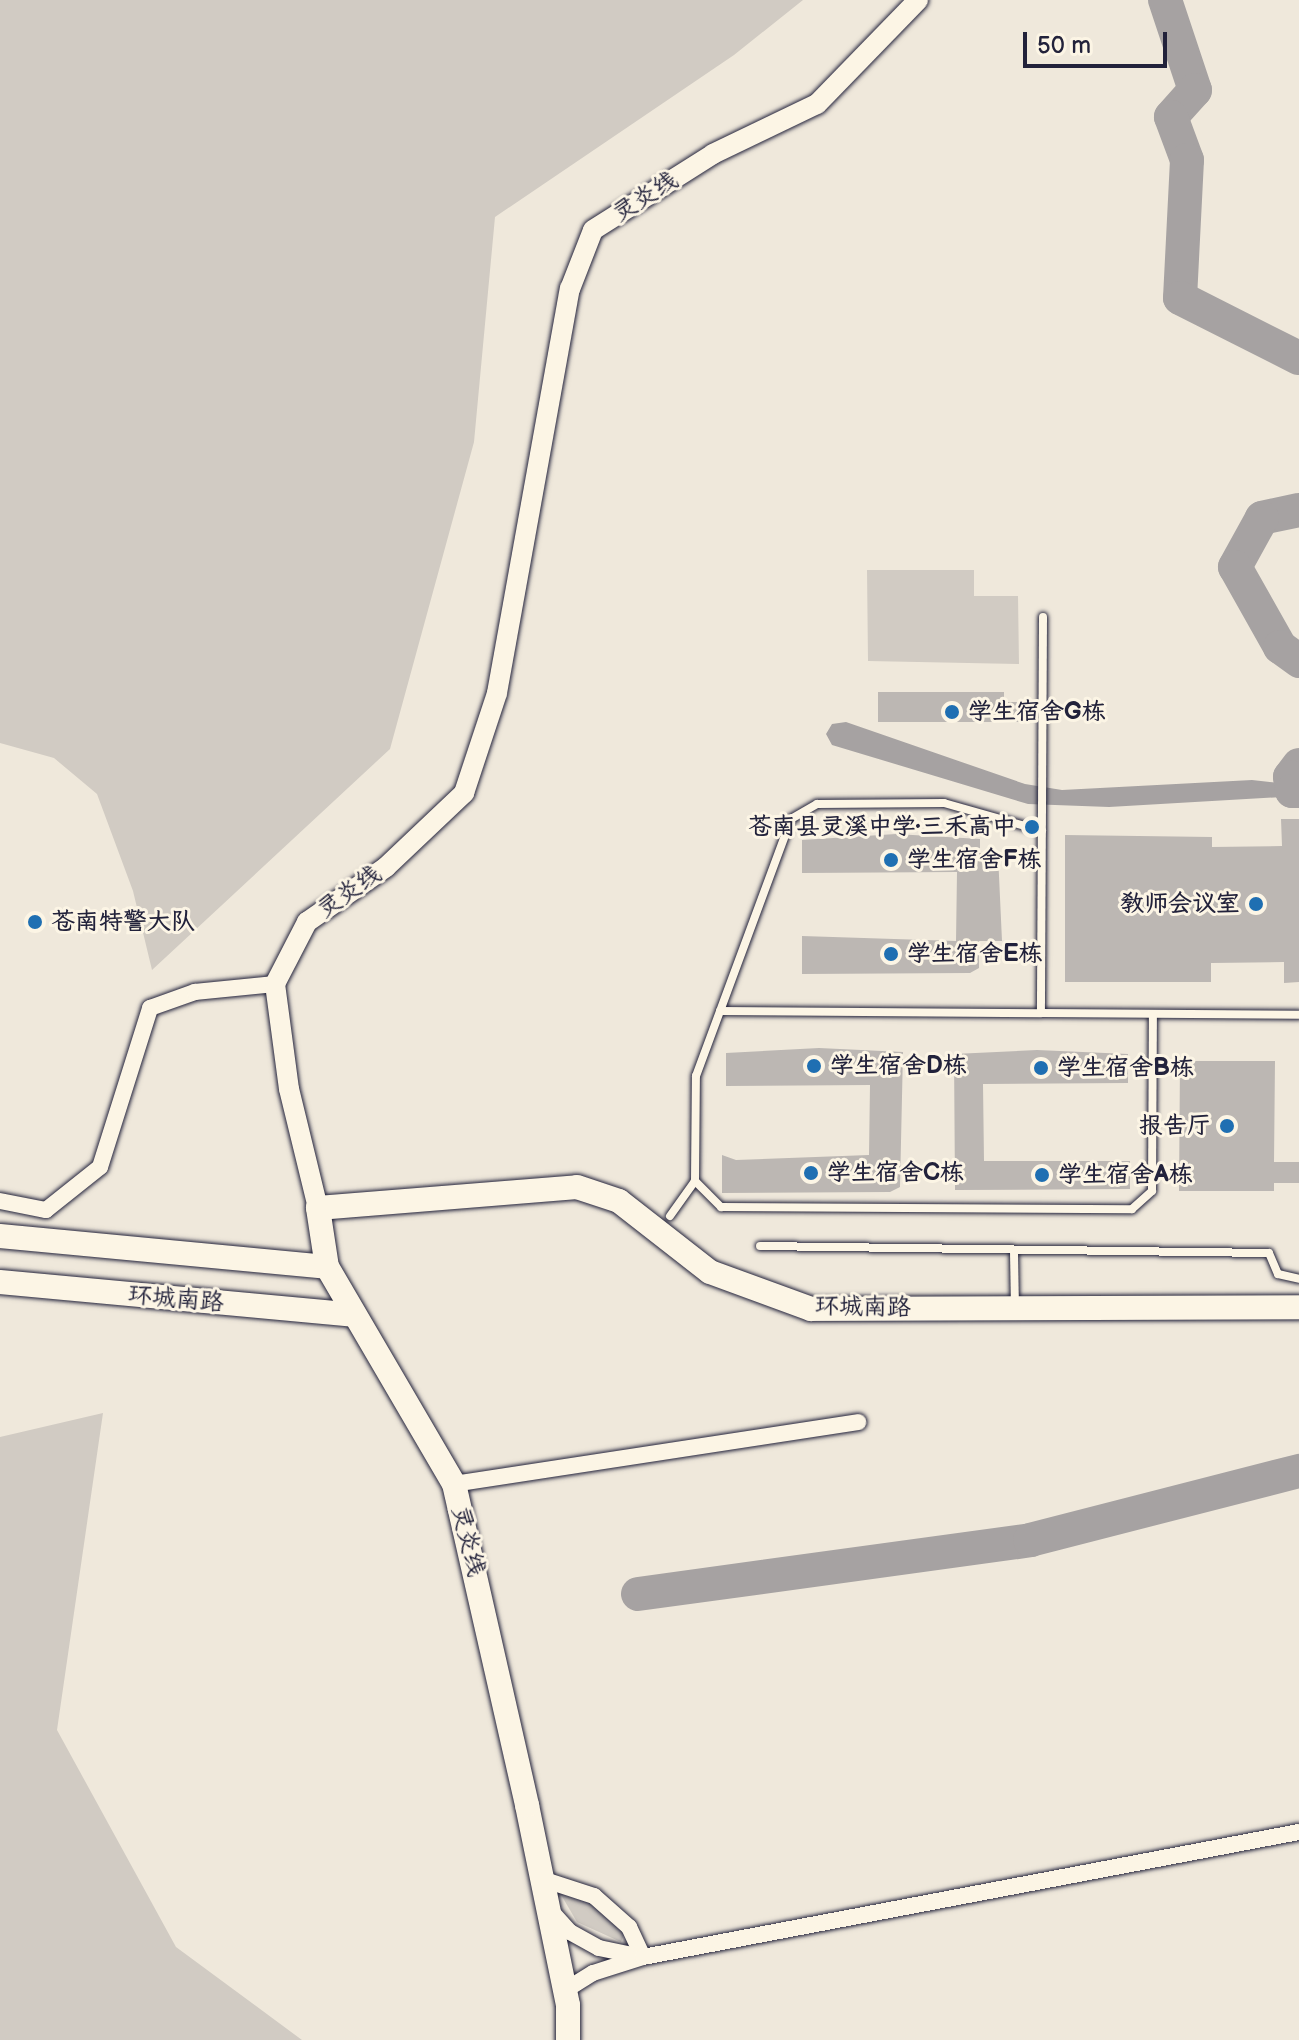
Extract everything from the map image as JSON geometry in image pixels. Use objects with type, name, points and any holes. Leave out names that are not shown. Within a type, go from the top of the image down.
[{"type":"main road","name":"环城南路","points":[[318,1208],[577,1187],[619,1201],[710,1272],[811,1309],[1299,1307]]},
{"type":"main road","name":"灵炎线","points":[[318,1208],[327,1267],[454,1484],[548,1908],[564,1991],[568,2040]]},
{"type":"main road","name":"环城南路","points":[[0,1236],[327,1267]]},
{"type":"main road","name":"环城南路","points":[[0,1282],[353,1315]]},
{"type":"street","name":"灵炎线","points":[[318,1208],[289,1089],[275,984],[307,922],[386,867],[464,793],[497,693],[570,289],[593,230],[713,154],[817,104],[918,0]]},
{"type":"street","points":[[0,1201],[46,1210],[100,1167],[150,1008],[195,992],[275,984]]},
{"type":"street","points":[[454,1484],[858,1422]]},
{"type":"street","points":[[564,1991],[593,1973],[643,1957],[1299,1832]]},
{"type":"street","points":[[542,1879],[594,1896],[629,1927],[643,1957]]},
{"type":"street","points":[[548,1908],[570,1932],[599,1948],[643,1957]]},
{"type":"lane","points":[[1041,1013],[1043,617]]},
{"type":"lane","points":[[670,1216],[695,1181],[696,1076],[798,812],[817,804],[944,803],[1042,831]]},
{"type":"lane","points":[[720,1011],[1299,1015]]},
{"type":"lane","points":[[695,1181],[721,1207],[1132,1209],[1152,1191],[1153,1014]]},
{"type":"lane","points":[[760,1246],[1014,1252],[1269,1253],[1278,1274],[1299,1279]]},
{"type":"lane","points":[[1014,1252],[1015,1308]]},
{"type":"shaded area","points":[[0,0],[803,0],[734,55],[495,217],[474,442],[390,749],[152,970],[133,891],[97,794],[54,758],[0,743]]},
{"type":"shaded area","points":[[867,570],[974,570],[974,596],[1018,596],[1019,664],[868,661]]},
{"type":"shaded area","points":[[846,722],[1025,784],[1062,790],[1252,780],[1299,785],[1299,796],[1109,807],[1028,804],[832,745],[826,734],[832,724]]},
{"type":"shaded area","points":[[103,1413],[57,1730],[176,1947],[302,2040],[0,2040],[0,1437]]},
{"type":"shaded area","points":[[560,1893],[586,1895],[625,1932],[621,1942],[577,1922]]},
{"type":"building","name":"学生宿舍G栋","points":[[878,692],[1004,692],[1004,702],[1025,702],[1025,722],[878,722]]},
{"type":"building","points":[[1281,819],[1299,819],[1299,982],[1284,983],[1284,962],[1211,963],[1211,982],[1065,982],[1065,835],[1212,837],[1212,847],[1282,846]]},
{"type":"building","points":[[896,834],[980,839],[980,853],[998,854],[1002,941],[979,941],[979,968],[970,973],[802,974],[802,936],[956,941],[957,872],[802,873],[802,840]]},
{"type":"building","points":[[819,1048],[903,1052],[900,1187],[890,1192],[722,1193],[722,1155],[736,1160],[869,1155],[870,1085],[726,1086],[726,1053]]},
{"type":"building","points":[[1037,1050],[1128,1054],[1128,1083],[983,1084],[984,1161],[1130,1161],[1130,1189],[955,1190],[954,1054]]},
{"type":"building","name":"报告厅","points":[[1180,1061],[1275,1061],[1274,1162],[1299,1162],[1299,1183],[1274,1183],[1274,1191],[1179,1191]]},
{"type":"waterway","points":[[1165,0],[1195,90],[1171,117],[1187,160],[1180,298],[1299,358]]},
{"type":"waterway","points":[[1299,510],[1262,518],[1235,567],[1280,647],[1299,661]]},
{"type":"waterway","points":[[1299,765],[1290,777],[1292,791],[1299,791]]},
{"type":"waterway","points":[[638,1594],[1030,1540],[1299,1471]]},
{"type":"place","name":"学生宿舍G栋","points":[[952,712]]},
{"type":"place","name":"苍南县灵溪中学·三禾高中","points":[[1032,827]]},
{"type":"place","name":"学生宿舍F栋","points":[[891,860]]},
{"type":"place","name":"教师会议室","points":[[1256,904]]},
{"type":"place","name":"苍南特警大队","points":[[35,922]]},
{"type":"place","name":"学生宿舍E栋","points":[[891,954]]},
{"type":"place","name":"学生宿舍D栋","points":[[814,1066]]},
{"type":"place","name":"学生宿舍B栋","points":[[1041,1068]]},
{"type":"place","name":"报告厅","points":[[1227,1126]]},
{"type":"place","name":"学生宿舍C栋","points":[[811,1173]]},
{"type":"place","name":"学生宿舍A栋","points":[[1042,1175]]}]
